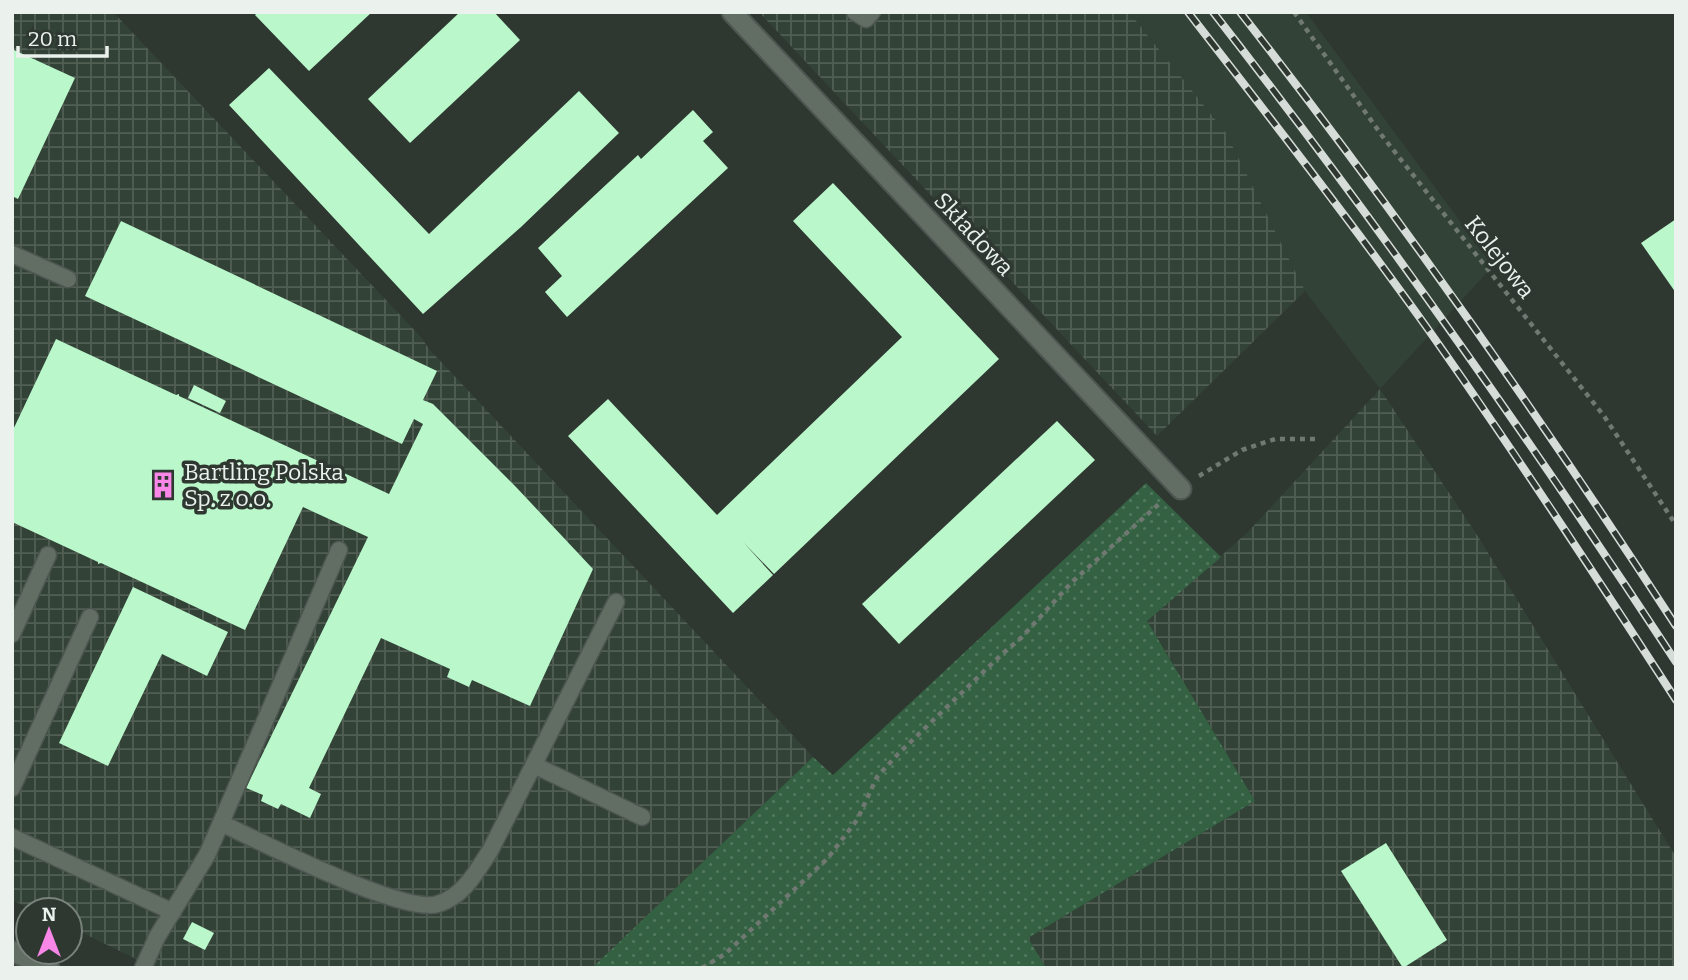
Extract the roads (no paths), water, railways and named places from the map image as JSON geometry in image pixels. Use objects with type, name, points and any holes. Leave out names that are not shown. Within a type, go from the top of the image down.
[{"type":"street","name":"Składowa","points":[[732,12],[1181,489]]},
{"type":"street","points":[[12,951],[49,968]]},
{"type":"lane","points":[[855,12],[866,19],[873,12]]},
{"type":"lane","points":[[12,254],[68,279]]},
{"type":"lane","points":[[143,968],[207,855],[339,550]]},
{"type":"lane","points":[[12,634],[48,555]]},
{"type":"lane","points":[[221,823],[373,892],[412,903],[437,904],[467,887],[490,851],[616,602]]},
{"type":"lane","points":[[12,788],[90,617]]},
{"type":"lane","points":[[534,765],[642,817]]},
{"type":"lane","points":[[12,837],[173,912]]},
{"type":"railway","points":[[1188,12],[1425,325],[1676,700]]},
{"type":"railway","points":[[1213,12],[1334,171],[1451,332],[1676,662]]},
{"type":"railway","points":[[1240,12],[1465,314],[1676,626]]},
{"type":"place","name":"Bartling Polska Sp. z o.o.","points":[[163,485]]}]
